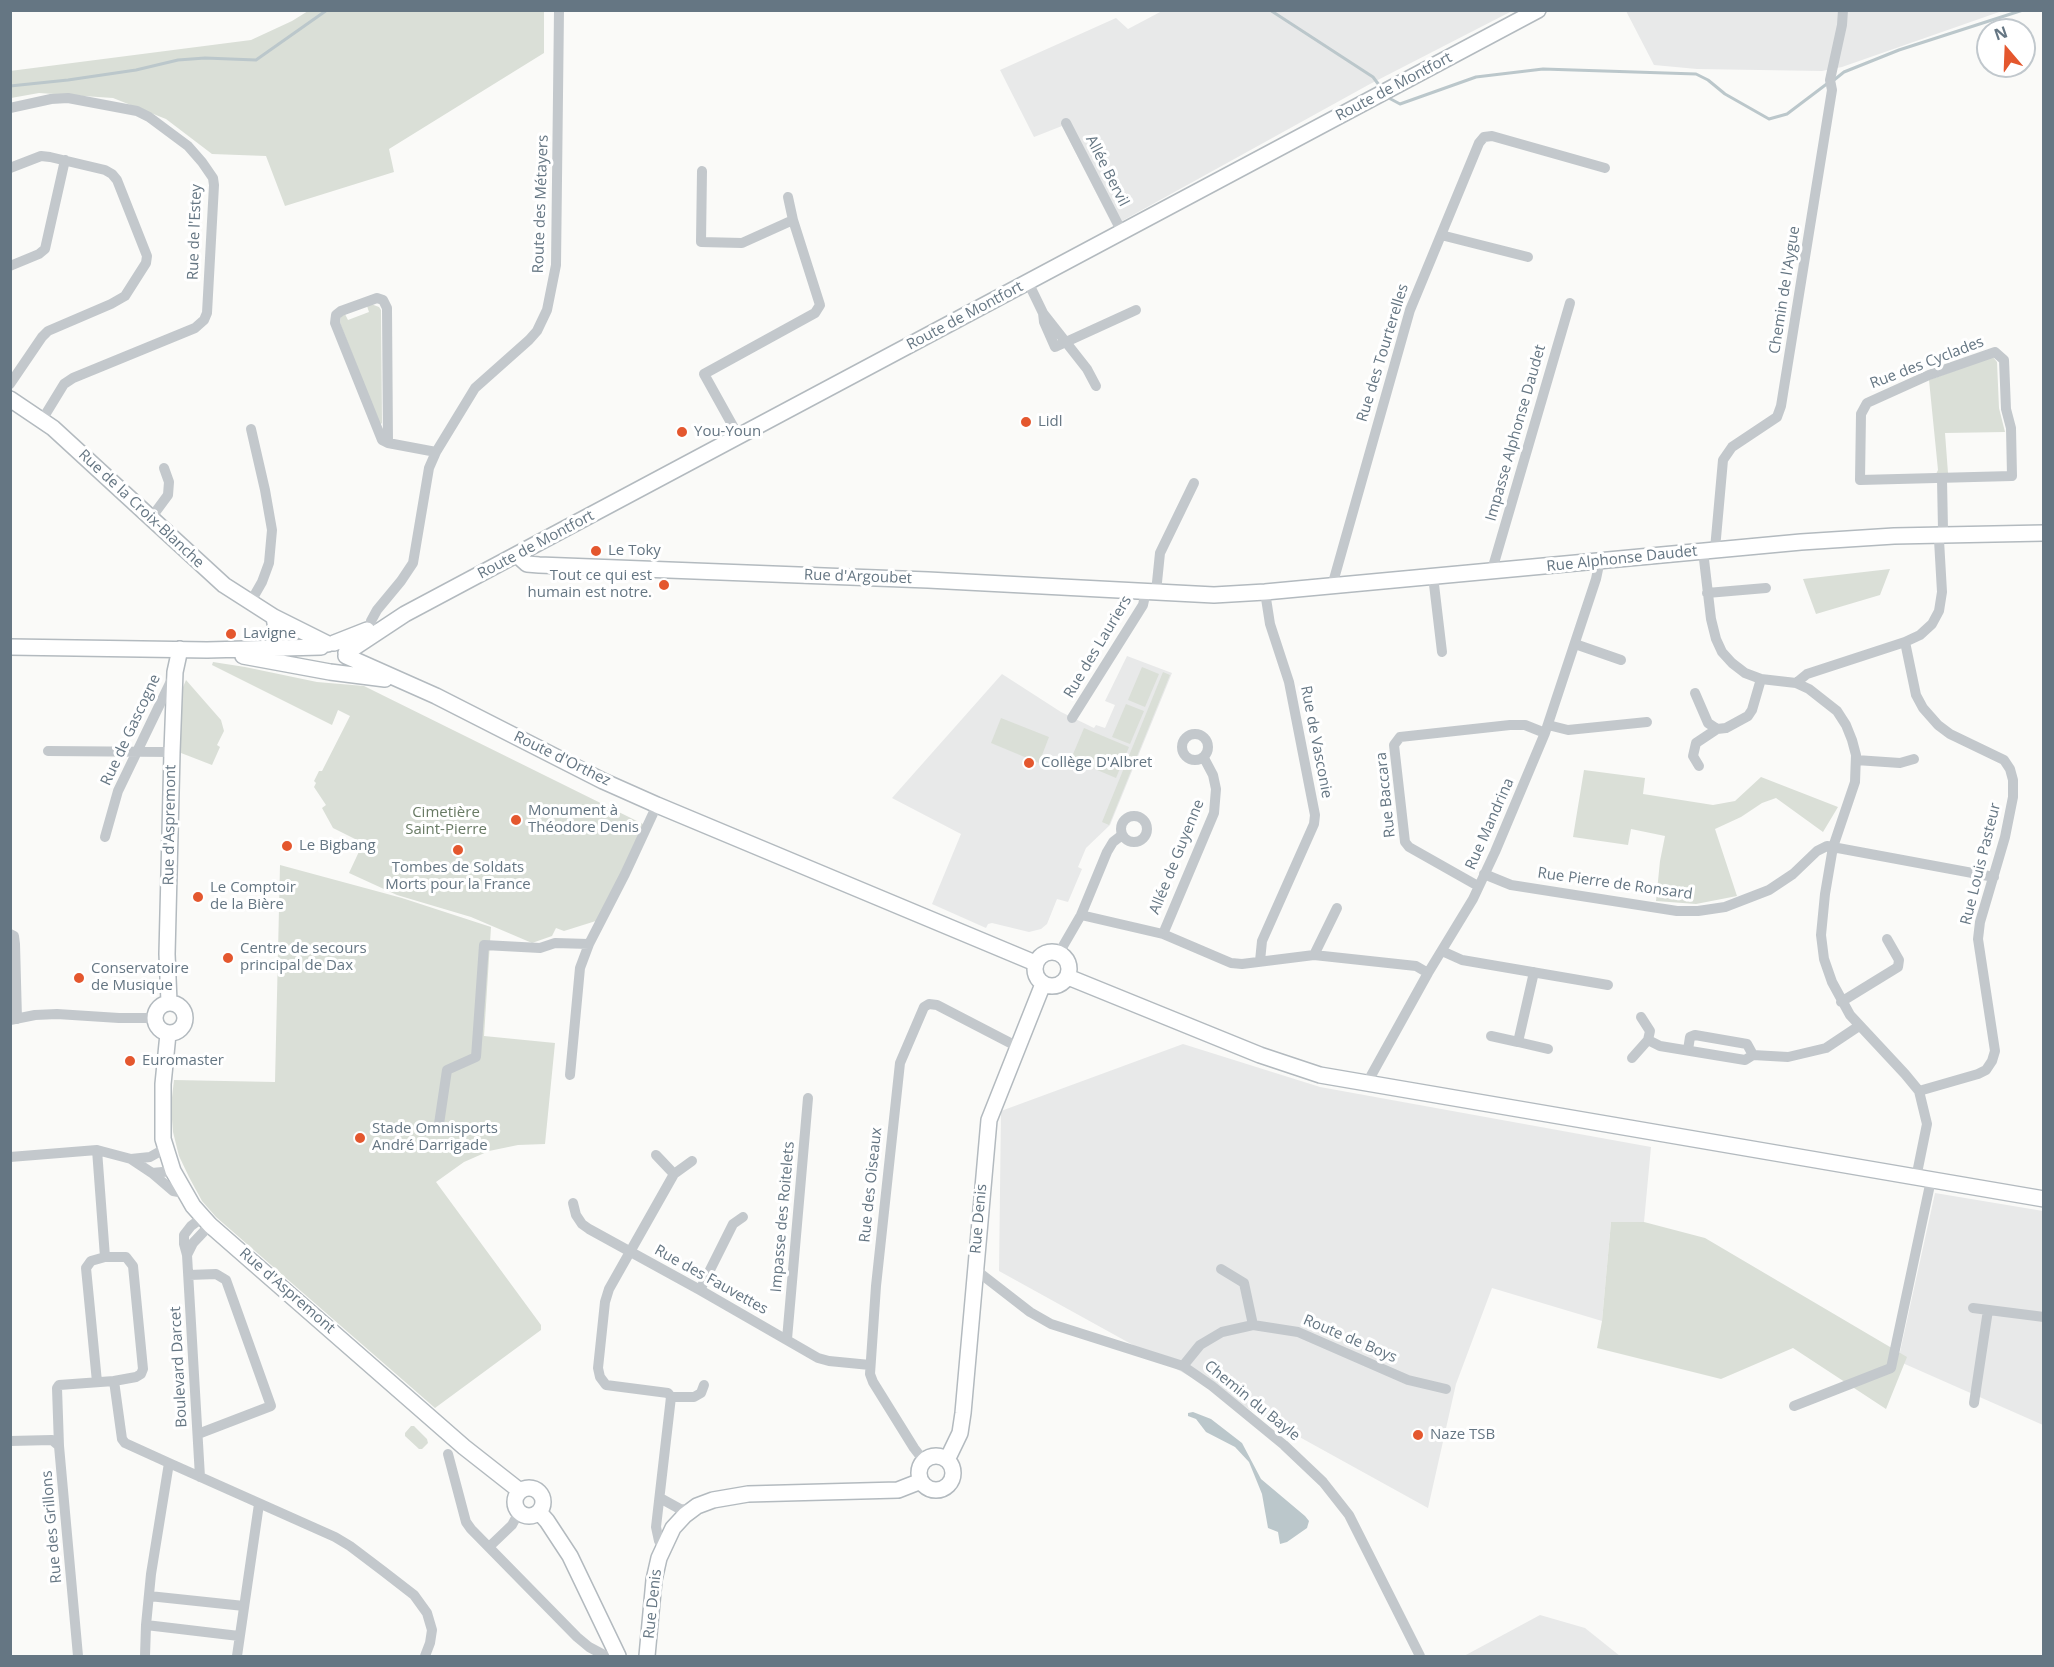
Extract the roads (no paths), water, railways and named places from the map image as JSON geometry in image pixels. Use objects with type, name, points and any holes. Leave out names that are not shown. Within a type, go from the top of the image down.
[{"type":"main road","name":"Route de Montfort","points":[[331,656],[392,621],[1538,10]]},
{"type":"main road","name":"Rue de la Croix-Blanche","points":[[10,399],[42,420],[224,585],[331,656]]},
{"type":"main road","name":"Rue Alphonse Daudet","points":[[1202,594],[1265,592],[1801,542],[2043,533]]},
{"type":"main road","name":"Rue d'Argoubet","points":[[517,555],[527,564],[539,565],[939,580],[1202,594]]},
{"type":"main road","name":"Rue de la Croix-Blanche","points":[[274,617],[304,648]]},
{"type":"main road","points":[[273,648],[276,629],[274,617]]},
{"type":"main road","name":"Route de Montfort","points":[[331,656],[370,629],[392,621]]},
{"type":"main road","points":[[10,647],[180,649],[331,656]]},
{"type":"main road","points":[[207,650],[304,648],[331,656]]},
{"type":"main road","name":"Rue d'Aspremont","points":[[169,1002],[167,954],[172,752],[175,672],[180,649]]},
{"type":"main road","name":"Route d'Orthez","points":[[331,656],[436,696],[603,781],[657,805],[1035,963]]},
{"type":"main road","points":[[1052,951],[1059,953],[1069,963],[1068,977],[1057,986],[1043,984],[1035,975],[1035,963],[1045,953],[1052,951]]},
{"type":"main road","points":[[1068,977],[1295,1068],[1320,1075],[2043,1199]]},
{"type":"main road","name":"Rue Denis","points":[[947,1460],[960,1433],[963,1413],[989,1120],[1043,984]]},
{"type":"main road","points":[[169,1002],[182,1008],[186,1019],[181,1029],[168,1034],[158,1028],[155,1018],[160,1006],[169,1002]]},
{"type":"main road","name":"Rue d'Aspremont","points":[[168,1034],[162,1123],[173,1171],[184,1193],[206,1221],[464,1447],[520,1491]]},
{"type":"main road","points":[[933,1457],[947,1460],[951,1465],[952,1478],[944,1488],[931,1489],[921,1481],[919,1474],[924,1461],[933,1457]]},
{"type":"main road","name":"Rue Denis","points":[[647,1656],[654,1580],[663,1546],[673,1528],[691,1510],[713,1500],[731,1496],[898,1490],[921,1481]]},
{"type":"main road","points":[[527,1488],[541,1493],[543,1506],[539,1512],[533,1516],[519,1512],[515,1505],[520,1491],[527,1488]]},
{"type":"main road","points":[[539,1512],[570,1556],[611,1656]]},
{"type":"street","name":"Route des Métayers","points":[[370,629],[371,621],[377,610],[401,581],[412,563],[429,468],[436,452],[475,388],[530,340],[547,310],[556,265],[559,10]]},
{"type":"street","name":"Chemin de l'Aygue","points":[[1761,679],[1738,668],[1722,652],[1716,639],[1707,593],[1709,550],[1723,460],[1731,447],[1777,417],[1781,406],[1843,10]]},
{"type":"street","name":"Rue de l'Estey","points":[[10,108],[51,99],[68,98],[137,111],[188,146],[213,178],[214,185],[207,313],[204,320],[195,328],[73,378],[64,384],[42,420]]},
{"type":"street","name":"Allée Bervil","points":[[1066,123],[1122,232]]},
{"type":"street","name":"Rue des Tourterelles","points":[[1332,586],[1407,320],[1479,143],[1484,137],[1492,136],[1605,168]]},
{"type":"street","points":[[10,168],[41,156],[105,170],[112,174],[117,180],[146,249],[146,263],[125,296],[48,331],[10,384]]},
{"type":"street","points":[[10,266],[39,254],[45,249],[65,160]]},
{"type":"street","points":[[702,171],[701,242],[742,243],[793,220]]},
{"type":"street","points":[[739,437],[704,374],[815,313],[820,305],[788,197]]},
{"type":"street","points":[[1441,235],[1528,257]]},
{"type":"street","points":[[1028,282],[1043,313],[1087,369],[1096,386]]},
{"type":"street","points":[[388,443],[387,308],[383,300],[377,298],[341,312],[336,315],[335,320],[379,437],[388,443],[436,452]]},
{"type":"street","name":"Impasse Alphonse Daudet","points":[[1492,570],[1570,303]]},
{"type":"street","points":[[1066,343],[1136,310]]},
{"type":"street","name":"Rue des Cyclades","points":[[1995,352],[2004,360],[2006,409],[2011,428],[2012,476],[1942,479],[1860,480],[1861,414],[1867,403],[1929,375],[1995,352]]},
{"type":"street","points":[[250,603],[262,582],[269,563],[272,544],[266,490],[251,429]]},
{"type":"street","points":[[151,518],[168,495],[169,482],[164,468]]},
{"type":"street","points":[[1796,683],[1807,674],[1905,642],[1920,635],[1932,624],[1939,611],[1942,592],[1939,540],[1943,530],[1942,479]]},
{"type":"street","name":"Rue des Lauriers","points":[[1072,718],[1151,592],[1160,553],[1194,483]]},
{"type":"street","name":"Rue Mandrina","points":[[1367,1083],[1485,874],[1547,729],[1600,560]]},
{"type":"street","points":[[1433,576],[1442,652]]},
{"type":"street","points":[[1707,593],[1766,588]]},
{"type":"street","name":"Rue de Vasconie","points":[[1260,962],[1262,941],[1314,824],[1315,815],[1289,682],[1270,624],[1265,592]]},
{"type":"street","name":"Rue Louis Pasteur","points":[[1905,642],[1916,695],[1923,708],[1944,729],[2004,760],[2013,780],[2013,797],[1994,877],[1980,922],[1978,939],[1995,1051],[1992,1061],[1986,1070],[1978,1074],[1919,1091]]},
{"type":"street","points":[[1575,644],[1621,660]]},
{"type":"street","name":"Rue de Gascogne","points":[[105,837],[118,791],[175,672]]},
{"type":"street","points":[[1699,766],[1693,756],[1696,743],[1717,729],[1726,728],[1748,716],[1761,679],[1796,683],[1809,689],[1837,711],[1846,725],[1856,760],[1855,782],[1833,847],[1821,915],[1824,959],[1841,1002],[1859,1026],[1919,1091],[1927,1124],[1924,1179],[1891,1368],[1794,1406]]},
{"type":"street","points":[[1695,693],[1708,723],[1717,729]]},
{"type":"street","points":[[1547,729],[1568,730],[1647,722]]},
{"type":"street","name":"Rue Baccara","points":[[1478,886],[1409,847],[1405,842],[1394,745],[1401,737],[1510,725],[1547,729]]},
{"type":"street","points":[[48,751],[172,752]]},
{"type":"street","name":"Allée de Guyenne","points":[[1163,934],[1214,813],[1216,789],[1213,775],[1203,758]]},
{"type":"street","points":[[1856,760],[1900,763],[1914,759]]},
{"type":"street","points":[[570,1075],[580,968],[589,944],[657,805]]},
{"type":"street","points":[[1059,953],[1063,942],[1081,915],[1107,852],[1113,842],[1122,835]]},
{"type":"street","name":"Rue Pierre de Ronsard","points":[[1485,874],[1511,885],[1677,911],[1698,911],[1725,907],[1769,890],[1793,874],[1817,850],[1827,846],[1833,847]]},
{"type":"street","points":[[1833,847],[1994,877]]},
{"type":"street","points":[[1314,955],[1337,908]]},
{"type":"street","points":[[1081,915],[1163,934],[1232,963],[1314,955],[1416,966],[1428,972]]},
{"type":"street","points":[[10,934],[14,936],[15,944],[14,1019],[57,1014],[155,1018]]},
{"type":"street","points":[[1841,1002],[1898,967],[1899,960],[1887,939]]},
{"type":"street","points":[[439,1124],[447,1070],[476,1057],[484,945],[540,948],[555,943],[589,944]]},
{"type":"street","points":[[1442,951],[1462,960],[1608,985]]},
{"type":"street","points":[[1518,1042],[1534,972]]},
{"type":"street","name":"Rue des Oiseaux","points":[[924,1461],[873,1382],[870,1365],[896,1083],[900,1063],[924,1007],[929,1004],[937,1005],[1018,1047]]},
{"type":"street","points":[[1632,1058],[1648,1040],[1650,1031],[1641,1017]]},
{"type":"street","points":[[1648,1040],[1660,1046],[1745,1060],[1753,1055],[1788,1057],[1826,1048],[1859,1026]]},
{"type":"street","points":[[1688,1050],[1690,1037],[1695,1035],[1747,1044],[1753,1055]]},
{"type":"street","points":[[1491,1036],[1548,1049]]},
{"type":"street","name":"Impasse des Roitelets","points":[[787,1339],[808,1098]]},
{"type":"street","points":[[131,1159],[150,1156],[166,1148]]},
{"type":"street","points":[[97,1150],[105,1257]]},
{"type":"street","points":[[10,1157],[97,1150],[131,1159],[173,1191],[184,1193]]},
{"type":"street","points":[[656,1155],[674,1174]]},
{"type":"street","points":[[573,1203],[576,1215],[582,1224],[631,1252],[674,1174],[692,1161]]},
{"type":"street","points":[[152,1173],[173,1171]]},
{"type":"street","points":[[700,1290],[733,1224],[743,1217]]},
{"type":"street","name":"Boulevard Darcet","points":[[200,1477],[188,1255],[184,1235],[191,1226],[206,1221]]},
{"type":"street","name":"Rue des Fauvettes","points":[[704,1385],[701,1393],[694,1397],[670,1397],[668,1394],[606,1384],[600,1377],[598,1368],[605,1302],[609,1289],[631,1252],[818,1358],[870,1365]]},
{"type":"street","points":[[105,1257],[126,1257],[133,1266],[143,1369],[136,1377],[98,1382],[86,1268],[91,1261],[105,1257]]},
{"type":"street","points":[[1221,1269],[1245,1283],[1254,1324]]},
{"type":"street","name":"Chemin du Bayle","points":[[974,1273],[981,1274],[1030,1312],[1052,1324],[1183,1366],[1212,1386],[1284,1445],[1323,1482],[1349,1515],[1419,1656]]},
{"type":"street","points":[[189,1275],[216,1274],[226,1280],[271,1406],[198,1434]]},
{"type":"street","points":[[1973,1308],[2043,1317]]},
{"type":"street","points":[[1974,1403],[1988,1310]]},
{"type":"street","name":"Route de Boys","points":[[1183,1366],[1200,1345],[1222,1332],[1254,1324],[1298,1332],[1408,1380],[1446,1389]]},
{"type":"street","points":[[114,1381],[122,1440],[125,1443],[350,1546],[414,1595],[422,1604],[432,1630],[425,1656]]},
{"type":"street","name":"Rue des Grillons","points":[[78,1656],[59,1446],[57,1389],[59,1385],[98,1382]]},
{"type":"street","points":[[663,1546],[659,1541],[656,1527],[670,1397]]},
{"type":"street","points":[[10,1441],[51,1440],[59,1446]]},
{"type":"street","points":[[448,1454],[466,1522],[583,1642],[611,1656]]},
{"type":"street","points":[[145,1656],[149,1596],[169,1463]]},
{"type":"street","points":[[660,1498],[680,1509],[691,1510]]},
{"type":"street","points":[[237,1656],[259,1504]]},
{"type":"street","points":[[489,1546],[512,1525],[519,1512]]},
{"type":"street","points":[[149,1596],[244,1606]]},
{"type":"street","points":[[146,1625],[239,1636]]},
{"type":"waterway","points":[[10,86],[136,70],[178,60],[205,58],[256,60],[327,10]]},
{"type":"waterway","points":[[1270,10],[1373,77],[1382,89]]},
{"type":"waterway","points":[[1834,80],[1844,72],[1899,50],[2023,10]]},
{"type":"waterway","points":[[1387,97],[1400,104],[1476,77],[1543,69],[1696,74],[1708,80],[1725,94],[1769,119],[1787,114],[1828,83]]},
{"type":"place","name":"Lidl","points":[[1026,422]]},
{"type":"place","name":"You-Youn","points":[[682,432]]},
{"type":"place","name":"Le Toky","points":[[596,551]]},
{"type":"place","name":"Tout ce qui est humain est notre.","points":[[664,585]]},
{"type":"place","name":"Lavigne","points":[[231,634]]},
{"type":"place","name":"Collège D'Albret","points":[[1029,763]]},
{"type":"place","name":"Monument à Théodore Denis","points":[[516,820]]},
{"type":"place","name":"Le Bigbang","points":[[287,846]]},
{"type":"place","name":"Tombes de Soldats Morts pour la France","points":[[458,850]]},
{"type":"place","name":"Le Comptoir de la Bière","points":[[198,897]]},
{"type":"place","name":"Centre de secours principal de Dax","points":[[228,958]]},
{"type":"place","name":"Conservatoire de Musique","points":[[79,978]]},
{"type":"place","name":"Euromaster","points":[[130,1061]]},
{"type":"place","name":"Stade Omnisports André Darrigade","points":[[360,1138]]},
{"type":"place","name":"Naze TSB","points":[[1418,1435]]},
{"type":"park label","name":"Cimetière Saint-Pierre","points":[[446,822]]}]
